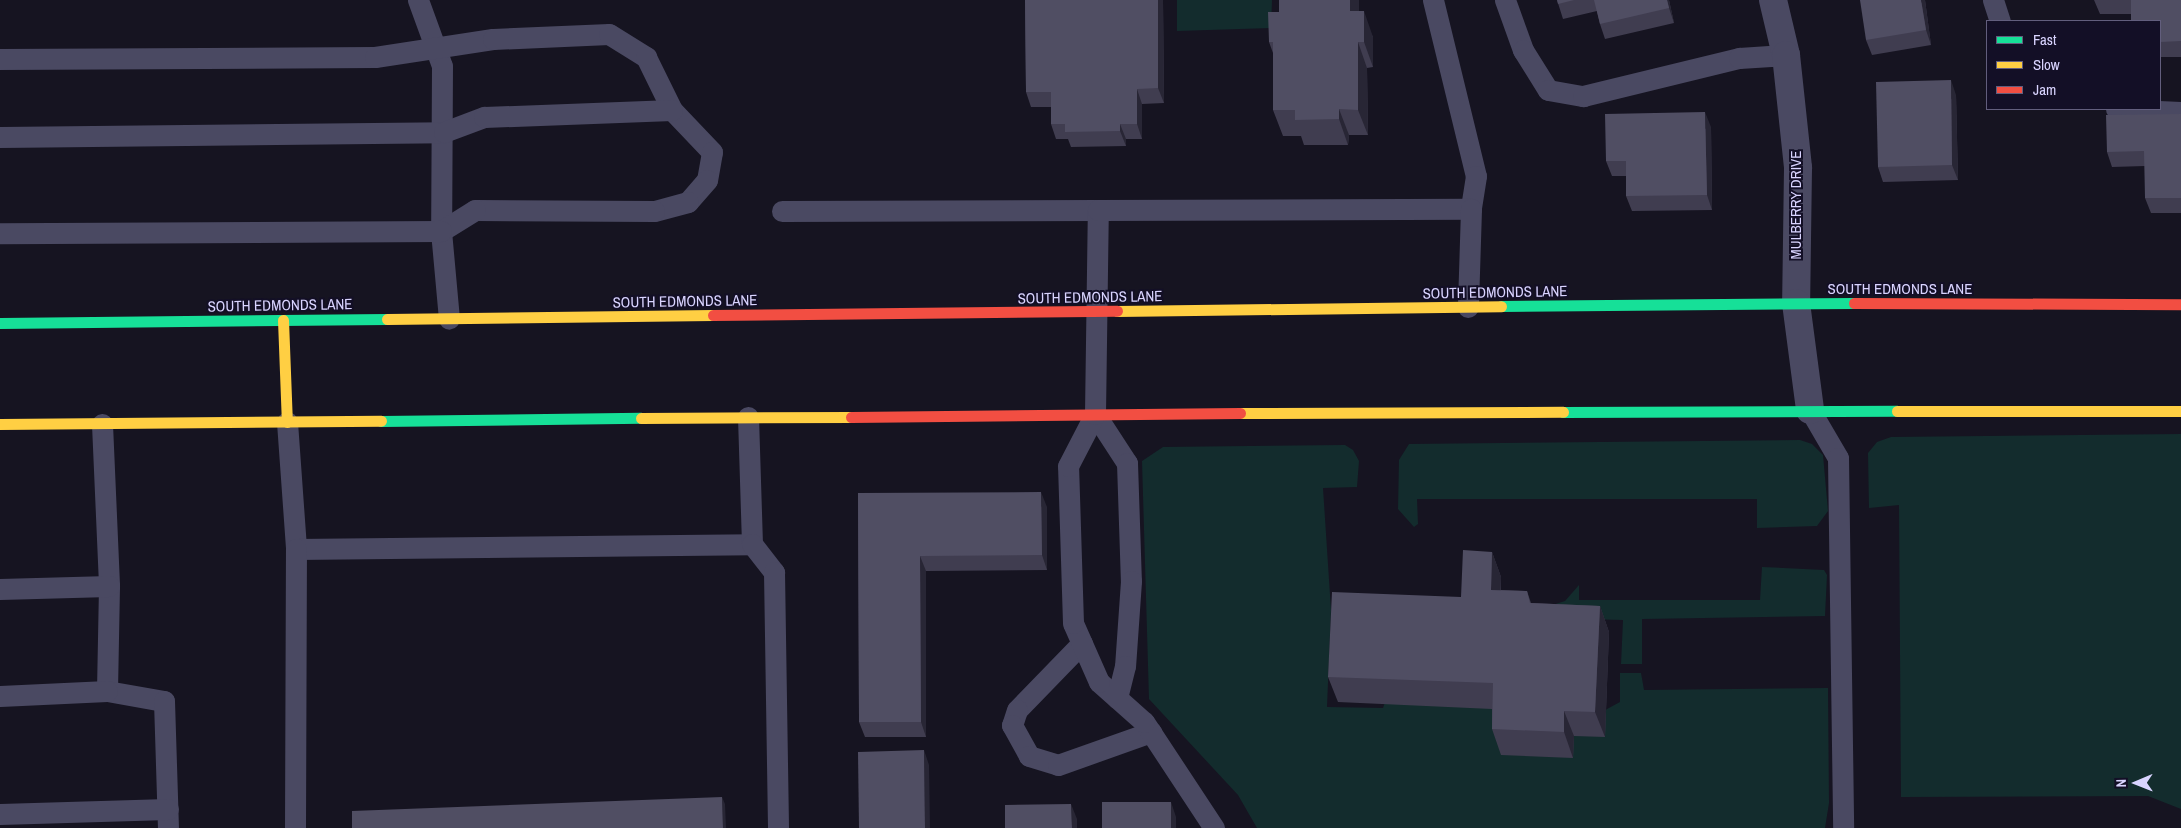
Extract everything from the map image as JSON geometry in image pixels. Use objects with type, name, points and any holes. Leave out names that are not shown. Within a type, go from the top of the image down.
[{"type":"main road","name":"SOUTH EDMONDS LANE","points":[[0,323],[1796,303],[2181,304]]},
{"type":"main road","points":[[283,320],[286,422]]},
{"type":"main road","points":[[0,424],[1095,414],[1810,410],[2181,411]]},
{"type":"street","name":"MULBERRY DRIVE","points":[[1773,0],[1786,55],[1798,168],[1796,303],[1810,410]]},
{"type":"lane","points":[[418,0],[442,66],[444,132],[442,231],[449,318]]},
{"type":"lane","points":[[1433,0],[1476,176],[1471,209],[1468,307]]},
{"type":"lane","points":[[1505,0],[1523,50],[1548,90],[1583,96],[1739,58],[1786,55]]},
{"type":"lane","points":[[1993,0],[2000,20]]},
{"type":"lane","points":[[0,59],[375,57],[492,39],[609,34],[646,57],[672,110],[696,132],[712,152],[707,180],[688,202],[654,211],[475,210],[442,231],[0,233]]},
{"type":"lane","points":[[0,138],[444,132],[484,117],[672,110]]},
{"type":"lane","points":[[2138,110],[2181,112]]},
{"type":"lane","points":[[782,211],[1471,209]]},
{"type":"lane","points":[[1098,210],[1095,414],[1068,466],[1073,623],[1098,682],[1151,732],[1214,828]]},
{"type":"lane","points":[[1810,410],[1838,458],[1843,828]]},
{"type":"lane","points":[[1095,414],[1128,464],[1131,581],[1125,666],[1117,698]]},
{"type":"lane","points":[[748,418],[752,544],[774,572],[778,828]]},
{"type":"lane","points":[[286,422],[296,549],[295,828]]},
{"type":"lane","points":[[102,424],[110,586],[107,691]]},
{"type":"lane","points":[[296,549],[752,544]]},
{"type":"lane","points":[[0,589],[110,586]]},
{"type":"lane","points":[[1082,643],[1017,710],[1012,725],[1029,756],[1058,765],[1151,732]]},
{"type":"lane","points":[[0,696],[107,691],[164,701],[168,818],[0,814]]},
{"type":"green space","points":[[1177,0],[1272,0],[1271,28],[1177,31]]},
{"type":"green space","points":[[2181,434],[2181,809],[2148,796],[1901,797],[1899,505],[1869,508],[1868,453],[1877,442],[1891,437]]},
{"type":"green space","points":[[1800,440],[1812,444],[1823,455],[1828,511],[1817,526],[1757,528],[1757,499],[1417,499],[1418,524],[1414,527],[1398,509],[1399,460],[1409,444]]},
{"type":"green space","points":[[1345,445],[1353,450],[1359,461],[1357,487],[1323,488],[1331,610],[1327,707],[1383,708],[1385,702],[1501,707],[1570,729],[1620,702],[1620,673],[1641,673],[1644,690],[1828,688],[1829,803],[1825,828],[1257,828],[1238,795],[1149,699],[1142,461],[1163,447]]},
{"type":"green space","points":[[1762,567],[1824,570],[1827,575],[1825,616],[1642,619],[1642,664],[1621,664],[1623,620],[1547,618],[1546,607],[1565,601],[1579,585],[1579,600],[1760,600]]},
{"type":"building","points":[[1025,0],[1158,0],[1158,88],[1137,89],[1137,124],[1120,124],[1120,131],[1065,132],[1065,124],[1051,124],[1051,92],[1026,92]]},
{"type":"building","points":[[1279,0],[1350,0],[1350,11],[1364,11],[1364,42],[1358,42],[1358,110],[1339,109],[1339,119],[1295,120],[1295,110],[1273,110],[1273,42],[1269,42],[1268,12],[1279,12]]},
{"type":"building","points":[[1557,0],[1574,0],[1558,4]]},
{"type":"building","points":[[1594,0],[1667,0],[1669,8],[1600,24]]},
{"type":"building","points":[[1860,0],[1921,0],[1926,30],[1866,40]]},
{"type":"building","points":[[2131,0],[2181,0],[2181,41],[2161,42],[2161,20],[2131,20]]},
{"type":"building","points":[[1951,80],[1952,165],[1878,167],[1876,82]]},
{"type":"building","points":[[1705,112],[1707,195],[1626,196],[1626,161],[1606,161],[1605,114]]},
{"type":"building","points":[[2181,114],[2181,198],[2145,198],[2144,151],[2107,152],[2106,115]]},
{"type":"building","points":[[1041,492],[1042,555],[920,556],[921,722],[859,722],[858,493]]},
{"type":"building","points":[[1463,550],[1492,552],[1491,590],[1527,591],[1530,603],[1600,606],[1595,712],[1564,711],[1564,732],[1492,729],[1493,683],[1328,677],[1332,592],[1461,597]]},
{"type":"building","points":[[924,750],[925,828],[859,828],[858,752]]},
{"type":"building","points":[[722,797],[723,828],[352,828],[352,811]]},
{"type":"building","points":[[1102,802],[1171,802],[1171,828],[1102,828]]},
{"type":"building","points":[[1071,804],[1072,828],[1005,828],[1005,805]]},
{"type":"traffic: fast","points":[[1501,306],[1854,303]]},
{"type":"traffic: fast","points":[[0,323],[387,319]]},
{"type":"traffic: fast","points":[[1563,412],[1897,411]]},
{"type":"traffic: fast","points":[[381,421],[641,418]]},
{"type":"traffic: slow","points":[[1117,311],[1501,306]]},
{"type":"traffic: slow","points":[[387,319],[713,315]]},
{"type":"traffic: slow","points":[[283,320],[287,422]]},
{"type":"traffic: slow","points":[[1897,411],[2181,411]]},
{"type":"traffic: slow","points":[[1240,413],[1563,412]]},
{"type":"traffic: slow","points":[[641,418],[851,417]]},
{"type":"traffic: slow","points":[[0,424],[381,421]]},
{"type":"traffic: jam","points":[[1854,303],[2181,304]]},
{"type":"traffic: jam","points":[[713,315],[1117,311]]},
{"type":"traffic: jam","points":[[851,417],[1240,413]]}]
